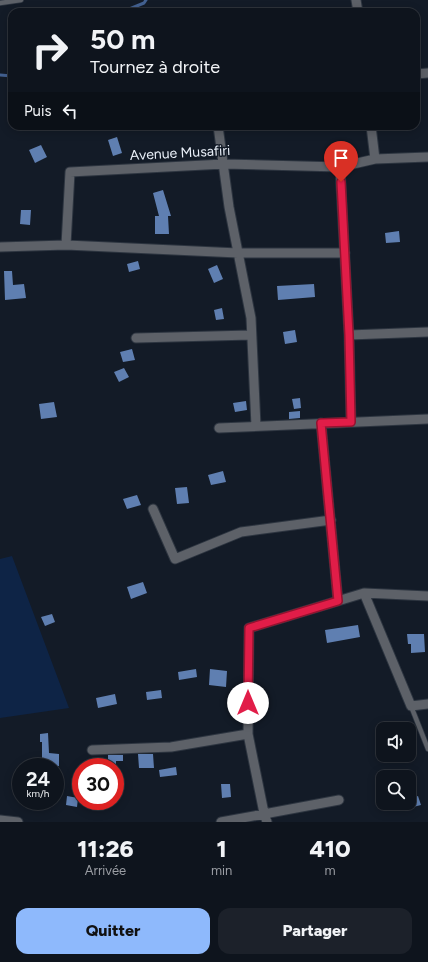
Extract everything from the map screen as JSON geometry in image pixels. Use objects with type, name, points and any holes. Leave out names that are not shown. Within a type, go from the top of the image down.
[{"type":"street","points":[[219,130],[229,207],[250,318],[256,426]]},
{"type":"street","points":[[371,130],[375,160]]},
{"type":"street","name":"Avenue Musafiri","points":[[66,245],[70,172],[224,164],[340,167],[375,160],[428,157]]},
{"type":"street","points":[[340,167],[349,335],[351,422]]},
{"type":"street","points":[[0,247],[66,245],[238,253],[345,253]]},
{"type":"street","points":[[349,335],[428,332]]},
{"type":"street","points":[[136,338],[251,335]]},
{"type":"street","points":[[219,428],[428,419]]},
{"type":"street","points":[[321,423],[338,601]]},
{"type":"street","points":[[153,509],[175,559],[241,532],[330,520]]},
{"type":"street","points":[[364,592],[411,706],[428,704]]},
{"type":"street","points":[[267,822],[248,734],[249,628],[364,592],[428,596]]},
{"type":"street","points":[[92,750],[171,747],[248,734]]},
{"type":"street","points":[[221,822],[339,800]]},
{"type":"street","points":[[0,820],[18,822]]},
{"type":"lane","points":[[0,3],[21,0]]},
{"type":"lane","points":[[411,706],[428,749]]},
{"type":"shaded area","points":[[12,556],[69,708],[0,718],[0,559]]},
{"type":"building","points":[[117,137],[122,153],[113,156],[108,140]]},
{"type":"building","points":[[41,145],[47,157],[35,163],[29,150]]},
{"type":"building","points":[[163,190],[171,216],[168,216],[169,234],[155,234],[155,216],[159,216],[153,193]]},
{"type":"building","points":[[21,210],[31,210],[30,225],[20,224]]},
{"type":"building","points":[[399,231],[400,242],[386,243],[385,233]]},
{"type":"building","points":[[138,261],[140,269],[129,272],[127,264]]},
{"type":"building","points":[[217,265],[223,279],[214,283],[208,269]]},
{"type":"building","points":[[4,271],[12,271],[13,285],[24,284],[26,298],[5,300]]},
{"type":"building","points":[[314,284],[315,297],[278,300],[277,286]]},
{"type":"building","points":[[222,308],[224,319],[216,320],[214,310]]},
{"type":"building","points":[[295,330],[297,342],[285,344],[283,332]]},
{"type":"building","points":[[132,349],[135,360],[123,362],[120,352]]},
{"type":"building","points":[[124,368],[129,377],[119,382],[114,372]]},
{"type":"building","points":[[300,398],[301,408],[294,409],[292,399]]},
{"type":"building","points":[[246,401],[247,410],[235,412],[233,403]]},
{"type":"building","points":[[54,402],[57,417],[41,419],[39,404]]},
{"type":"building","points":[[300,411],[300,418],[289,419],[289,412]]},
{"type":"building","points":[[223,471],[226,482],[211,485],[208,475]]},
{"type":"building","points":[[187,487],[189,503],[177,504],[175,488]]},
{"type":"building","points":[[137,495],[141,505],[127,509],[123,499]]},
{"type":"building","points":[[143,582],[147,593],[131,599],[127,587]]},
{"type":"building","points":[[52,614],[55,622],[45,626],[41,617]]},
{"type":"building","points":[[358,625],[360,637],[327,643],[325,630]]},
{"type":"building","points":[[407,634],[424,634],[425,652],[411,653],[411,644],[408,644]]},
{"type":"building","points":[[196,669],[197,677],[179,680],[178,672]]},
{"type":"building","points":[[210,669],[227,671],[226,687],[209,685]]},
{"type":"building","points":[[161,690],[162,698],[147,700],[146,692]]},
{"type":"building","points":[[115,694],[117,704],[98,708],[96,698]]},
{"type":"building","points":[[48,733],[49,753],[59,754],[59,758],[42,758],[42,742],[40,742],[40,734]]},
{"type":"building","points":[[138,754],[153,754],[154,768],[139,768]]},
{"type":"building","points":[[108,755],[123,755],[123,758],[108,758]]},
{"type":"building","points":[[176,767],[177,775],[160,777],[159,770]]},
{"type":"building","points":[[221,784],[230,784],[231,797],[222,798]]},
{"type":"building","points":[[67,796],[72,797],[72,806],[66,805]]},
{"type":"building","points":[[418,796],[421,805],[416,806],[416,797]]},
{"type":"waterway","points":[[132,8],[144,3],[146,0]]},
{"type":"waterway","points":[[0,75],[8,76]]},
{"type":"route","points":[[248,703],[249,628],[338,601],[321,423],[351,422],[349,335],[341,182]]}]
